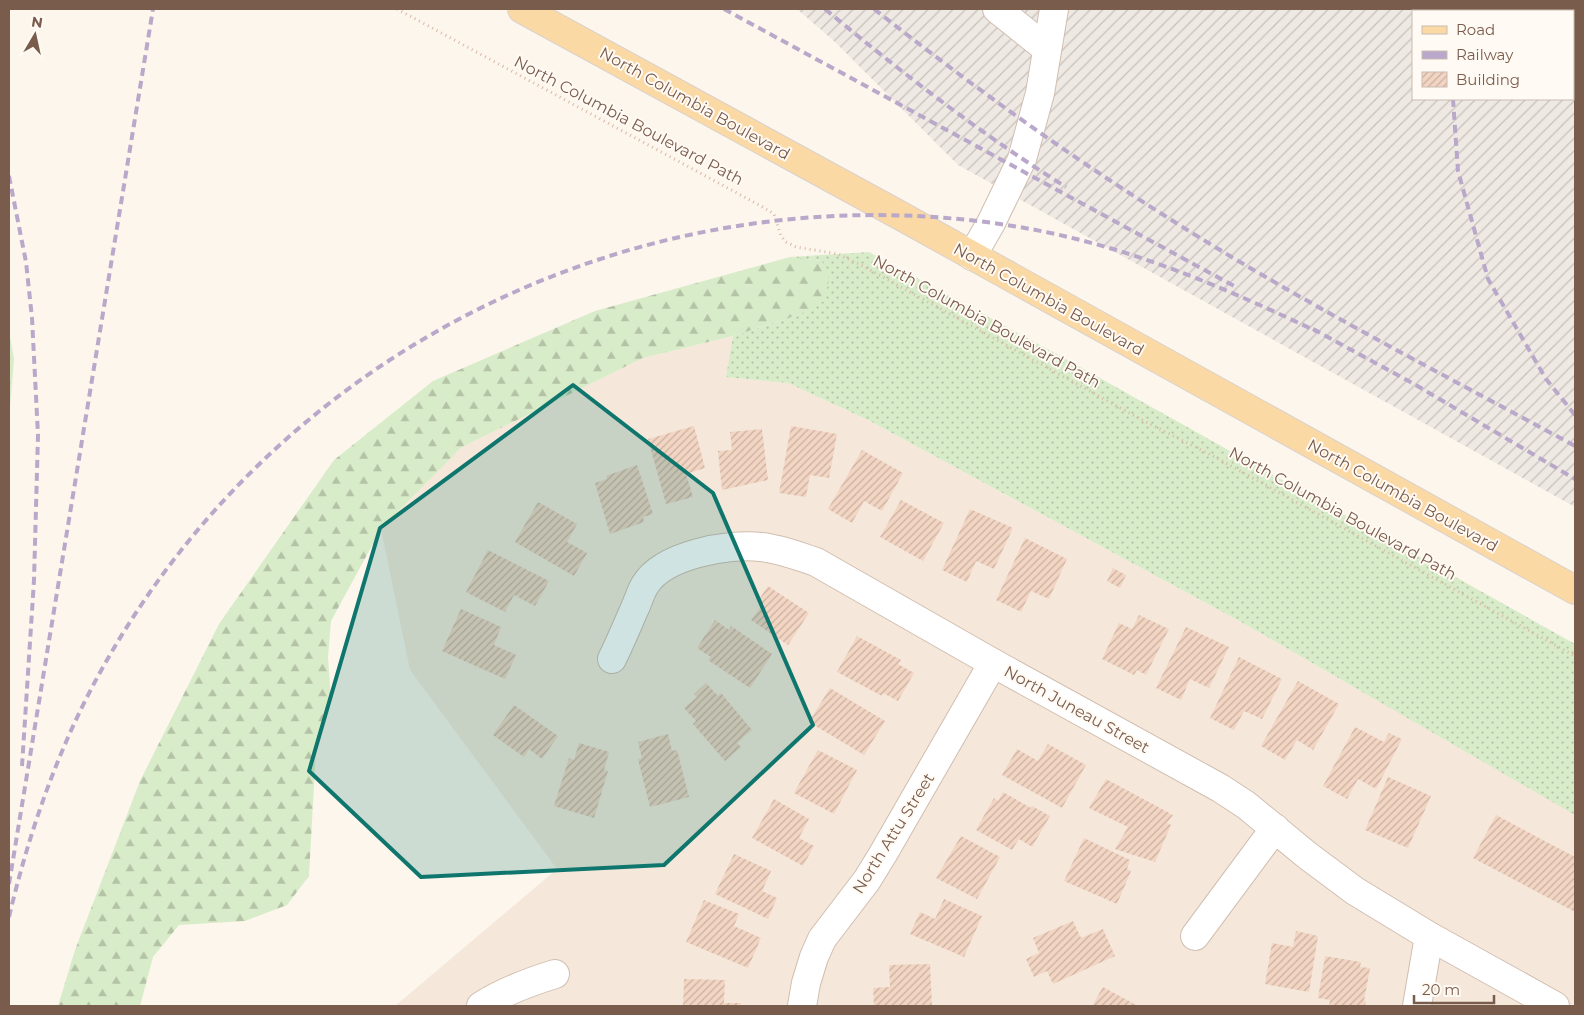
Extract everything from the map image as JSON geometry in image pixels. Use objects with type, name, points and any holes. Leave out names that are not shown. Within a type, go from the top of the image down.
[{"type":"main road","name":"North Columbia Boulevard","points":[[522,9],[1575,590]]},
{"type":"street","points":[[997,9],[1047,49]]},
{"type":"street","points":[[972,256],[992,223],[1022,160],[1040,93],[1054,9]]},
{"type":"street","name":"North Juneau Street","points":[[612,659],[646,584],[659,570],[674,562],[703,552],[734,546],[784,551],[816,562],[993,663],[1220,788],[1246,805],[1354,891],[1429,936],[1555,1006]]},
{"type":"street","name":"North Attu Street","points":[[802,1006],[806,983],[822,939],[867,880],[993,663]]},
{"type":"street","points":[[1195,936],[1275,828]]},
{"type":"street","points":[[1417,1006],[1429,936]]},
{"type":"street","points":[[480,1006],[528,982],[556,974]]},
{"type":"path","name":"North Columbia Boulevard Path","points":[[397,9],[762,206],[774,214],[781,236],[786,242],[796,246],[838,254],[861,265],[1144,421],[1213,456],[1575,656]]},
{"type":"highlighted area","points":[[573,385],[713,493],[813,725],[664,865],[421,877],[309,771],[380,528]]},
{"type":"shaded area","points":[[797,9],[1575,9],[1575,507],[958,165],[835,42]]},
{"type":"shaded area","points":[[733,336],[727,377],[788,383],[868,420],[1243,623],[1575,814],[1575,1006],[395,1006],[557,869],[410,670],[381,529],[462,447],[643,358]]},
{"type":"green space","points":[[869,252],[1073,363],[1575,644],[1575,815],[1243,623],[868,420],[788,383],[726,377],[733,336],[801,314],[822,261],[790,257]]},
{"type":"green space","points":[[790,257],[822,261],[829,279],[824,301],[801,314],[733,336],[643,358],[462,447],[381,529],[331,621],[328,657],[331,700],[316,748],[309,876],[287,905],[245,921],[179,925],[153,957],[140,1006],[58,1006],[75,950],[140,781],[219,624],[334,460],[433,381],[595,311]]},
{"type":"green space","points":[[9,331],[14,359],[9,420]]},
{"type":"building","points":[[694,426],[705,468],[686,474],[693,497],[666,504],[648,439]]},
{"type":"building","points":[[791,426],[837,434],[829,478],[810,475],[806,497],[779,493]]},
{"type":"building","points":[[762,429],[768,480],[722,490],[718,451],[732,450],[730,432]]},
{"type":"building","points":[[862,450],[903,473],[882,511],[864,501],[852,523],[828,509]]},
{"type":"building","points":[[637,465],[653,514],[643,517],[644,522],[610,534],[595,483],[607,479],[606,476]]},
{"type":"building","points":[[901,500],[944,523],[923,561],[880,537]]},
{"type":"building","points":[[538,502],[577,524],[567,542],[587,553],[574,576],[515,542]]},
{"type":"building","points":[[970,509],[1013,528],[994,569],[976,561],[967,582],[942,570]]},
{"type":"building","points":[[1025,538],[1067,559],[1049,599],[1031,591],[1021,612],[996,600]]},
{"type":"building","points":[[488,550],[549,581],[535,606],[514,595],[505,612],[466,592]]},
{"type":"building","points":[[1113,568],[1126,575],[1120,588],[1107,581]]},
{"type":"building","points":[[768,586],[809,613],[788,645],[751,620],[763,604],[758,601]]},
{"type":"building","points":[[461,609],[501,627],[494,645],[516,655],[505,679],[442,651]]},
{"type":"building","points":[[1139,615],[1169,629],[1146,675],[1137,670],[1134,675],[1102,659],[1119,623],[1132,629]]},
{"type":"building","points":[[715,620],[729,630],[731,626],[772,654],[750,688],[708,660],[711,657],[697,648]]},
{"type":"building","points":[[1186,627],[1229,647],[1209,688],[1190,679],[1181,700],[1156,688]]},
{"type":"building","points":[[857,636],[901,660],[898,664],[914,673],[898,701],[883,693],[882,696],[837,672]]},
{"type":"building","points":[[1239,657],[1282,679],[1262,719],[1244,711],[1234,730],[1210,718]]},
{"type":"building","points":[[1298,681],[1339,704],[1313,750],[1297,740],[1285,760],[1261,746]]},
{"type":"building","points":[[706,683],[718,696],[721,693],[752,730],[737,743],[741,747],[725,761],[693,724],[696,721],[684,708],[697,697],[694,694]]},
{"type":"building","points":[[830,688],[885,721],[864,755],[809,722]]},
{"type":"building","points":[[514,705],[558,736],[542,759],[529,749],[524,757],[493,735]]},
{"type":"building","points":[[1355,727],[1384,742],[1389,733],[1402,739],[1376,789],[1358,779],[1347,799],[1323,786]]},
{"type":"building","points":[[668,734],[672,751],[677,750],[689,797],[650,807],[638,759],[642,758],[638,742]]},
{"type":"building","points":[[579,743],[609,752],[604,770],[608,771],[594,818],[554,806],[569,758],[574,760]]},
{"type":"building","points":[[1048,744],[1086,765],[1062,808],[1002,775],[1017,749],[1038,761]]},
{"type":"building","points":[[818,750],[857,770],[834,814],[794,793]]},
{"type":"building","points":[[1388,777],[1431,796],[1408,848],[1365,830]]},
{"type":"building","points":[[1106,779],[1173,815],[1167,823],[1171,825],[1155,862],[1115,849],[1128,827],[1089,808]]},
{"type":"building","points":[[1003,792],[1031,808],[1032,806],[1050,816],[1032,847],[1019,839],[1012,850],[976,830],[994,798],[998,801]]},
{"type":"building","points":[[774,799],[809,819],[799,838],[814,846],[803,866],[752,838]]},
{"type":"building","points":[[1496,815],[1575,857],[1575,912],[1473,858]]},
{"type":"building","points":[[961,836],[1000,857],[977,899],[936,878]]},
{"type":"building","points":[[1084,838],[1130,860],[1127,869],[1131,871],[1117,904],[1064,881]]},
{"type":"building","points":[[734,854],[771,871],[762,891],[777,898],[768,919],[715,894]]},
{"type":"building","points":[[944,899],[982,916],[964,957],[910,934],[920,912],[935,919]]},
{"type":"building","points":[[704,900],[739,914],[734,926],[761,938],[748,968],[686,942]]},
{"type":"building","points":[[1073,921],[1081,938],[1103,929],[1115,956],[1053,984],[1047,971],[1034,977],[1026,959],[1039,953],[1033,938]]},
{"type":"building","points":[[1296,931],[1318,936],[1309,992],[1265,984],[1272,943],[1293,947]]},
{"type":"building","points":[[1325,956],[1361,962],[1360,967],[1370,968],[1364,1001],[1366,1001],[1365,1006],[1329,1006],[1330,1000],[1318,998]]},
{"type":"building","points":[[930,964],[932,1006],[874,1006],[873,988],[890,987],[889,965]]},
{"type":"building","points":[[684,979],[725,980],[724,1003],[741,1003],[740,1006],[683,1006]]},
{"type":"building","points":[[1103,987],[1138,1006],[1092,1006]]},
{"type":"railway","points":[[9,884],[153,9]]},
{"type":"railway","points":[[724,9],[1234,286]]},
{"type":"railway","points":[[825,9],[942,102],[1003,146],[1066,187]]},
{"type":"railway","points":[[874,9],[1015,115],[1088,166],[1162,214],[1263,276],[1575,446]]},
{"type":"railway","points":[[1453,100],[1458,171],[1488,279],[1546,379],[1575,415]]},
{"type":"railway","points":[[9,176],[26,262],[32,318],[38,435],[34,580],[22,766]]},
{"type":"railway","points":[[9,917],[37,818],[75,721],[107,660],[182,550],[271,453],[372,372],[484,306],[604,258],[730,227],[860,215],[993,223],[1037,230],[1079,240],[1120,251],[1199,279],[1318,332]]},
{"type":"railway","points":[[1313,329],[1414,384],[1575,479]]}]
